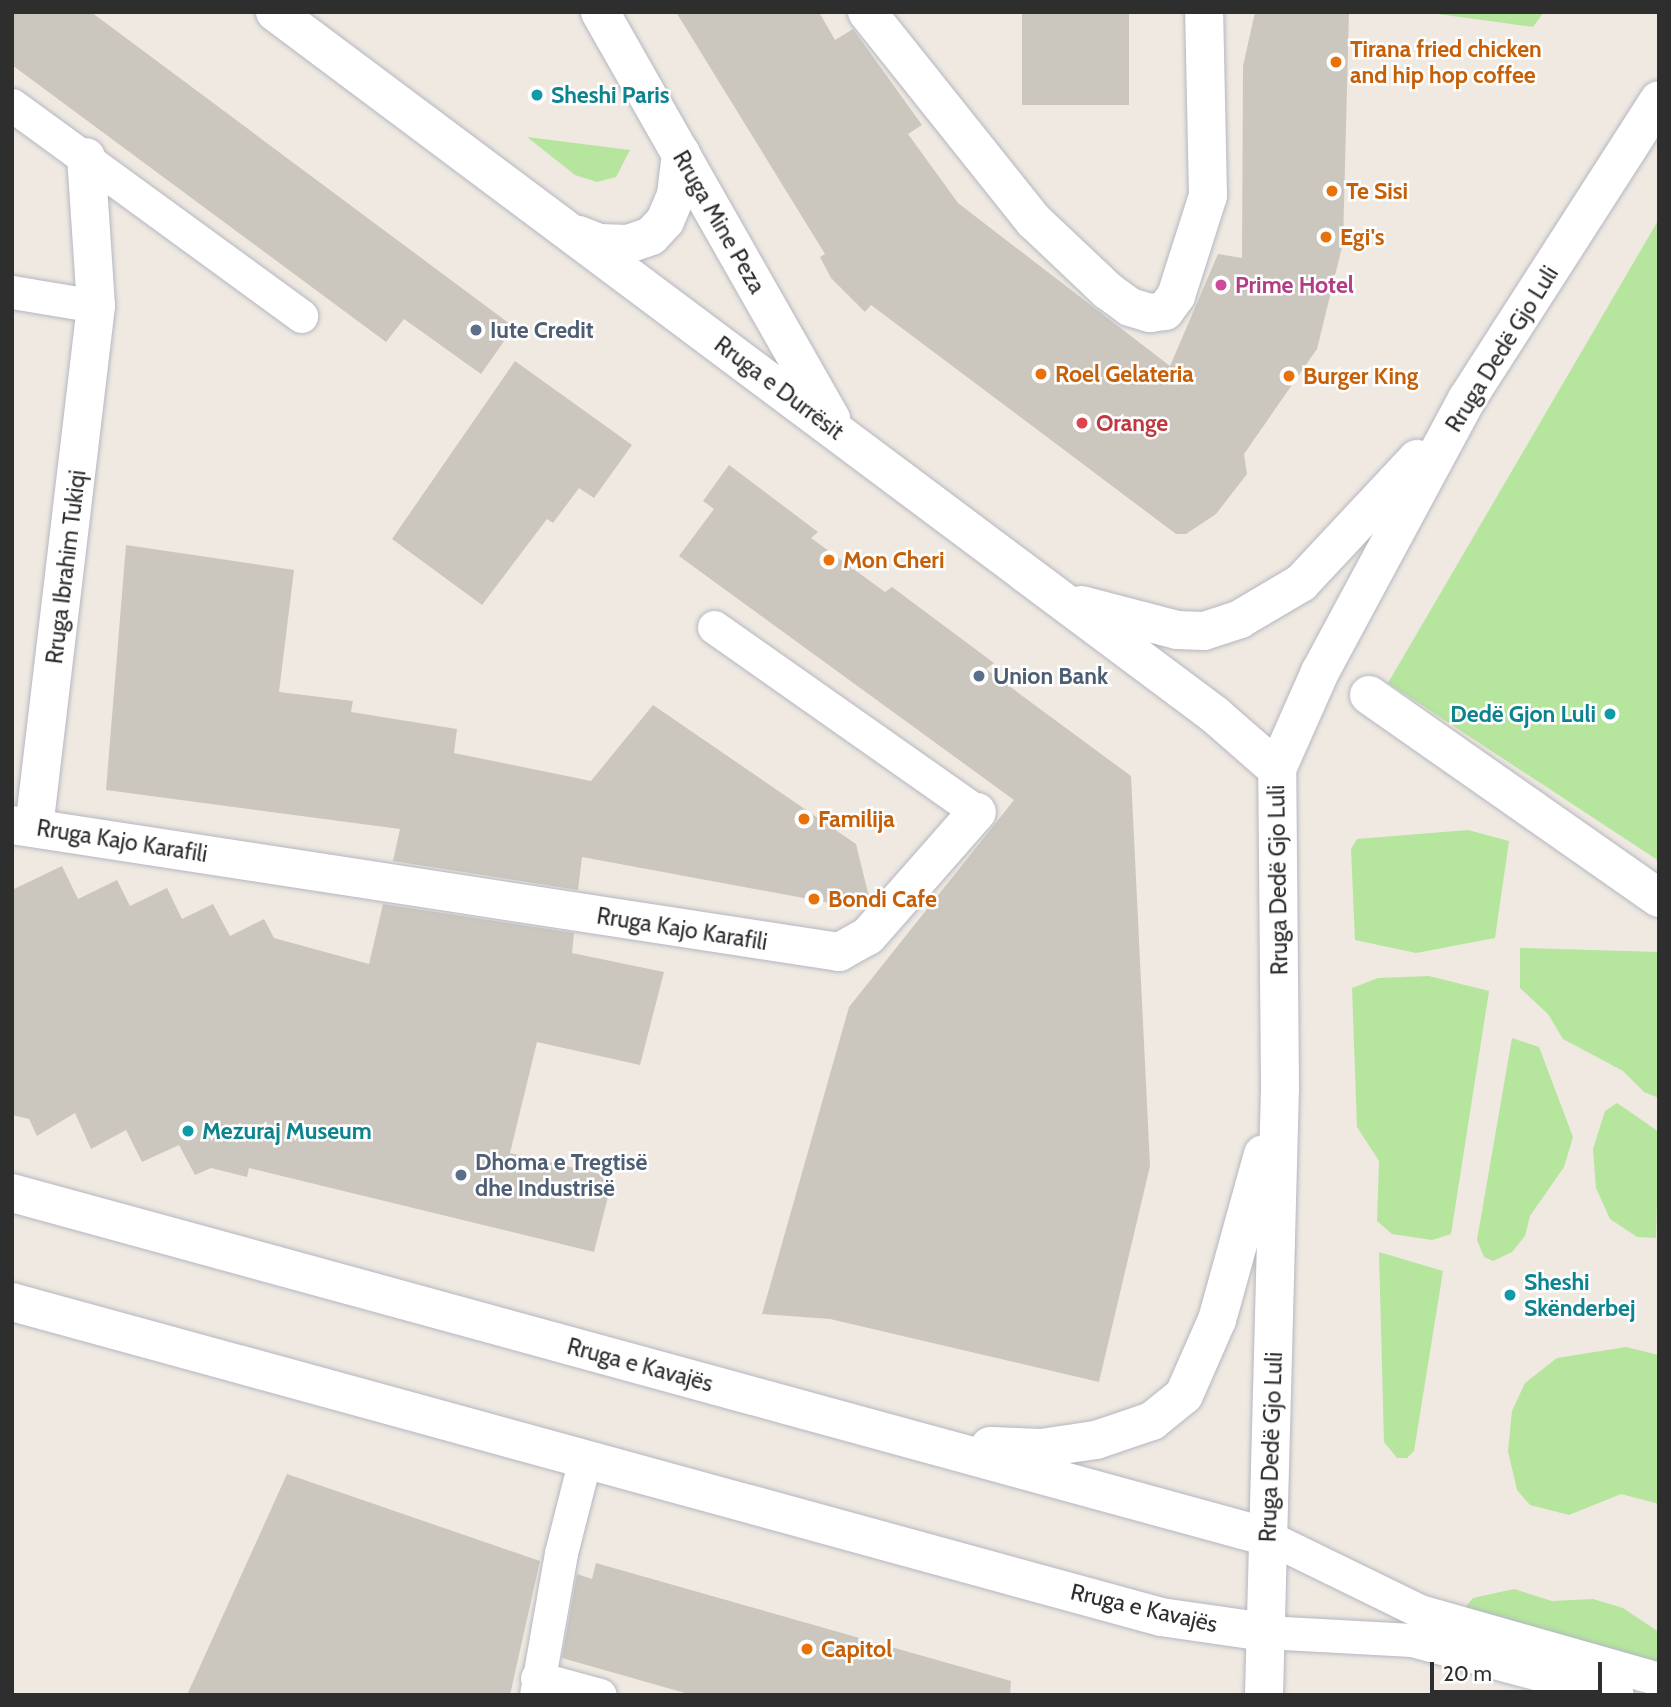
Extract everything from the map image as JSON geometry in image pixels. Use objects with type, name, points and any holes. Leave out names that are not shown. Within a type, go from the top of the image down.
[{"type":"main road","name":"Rruga e Durrësit","points":[[275,12],[1215,715],[1277,769]]},
{"type":"main road","name":"Rruga Mine Peza","points":[[600,12],[839,433]]},
{"type":"main road","points":[[867,12],[1034,221],[1108,291],[1130,307],[1150,313],[1165,311],[1176,296],[1208,196],[1205,12]]},
{"type":"main road","name":"Rruga Dedë Gjo Luli","points":[[1264,1695],[1280,1088],[1277,769],[1320,672],[1468,399],[1659,100]]},
{"type":"main road","points":[[564,228],[599,243],[628,244],[651,236],[666,221],[676,195],[681,153]]},
{"type":"main road","name":"Rruga Ibrahim Tukiqi","points":[[23,826],[96,306],[86,157]]},
{"type":"main road","points":[[1058,598],[1177,630],[1204,631],[1240,619],[1301,583],[1333,552],[1468,399]]},
{"type":"main road","points":[[1369,695],[1659,898]]},
{"type":"main road","name":"Rruga Kajo Karafili","points":[[23,826],[839,952],[868,936],[977,812]]},
{"type":"main road","points":[[919,1442],[1041,1448],[1096,1440],[1152,1421],[1184,1395],[1217,1320],[1280,1088]]},
{"type":"main road","name":"Rruga e Kavajës","points":[[12,1193],[1268,1536]]},
{"type":"main road","name":"Rruga e Kavajës","points":[[12,1302],[1161,1617],[1265,1614]]},
{"type":"lane","points":[[12,105],[301,316]]},
{"type":"lane","points":[[12,292],[96,306]]},
{"type":"lane","name":"Rruga Kajo Karafili","points":[[714,627],[977,812]]},
{"type":"lane","points":[[585,1459],[537,1686],[600,1695]]},
{"type":"lane","points":[[1268,1536],[1420,1611],[1659,1679]]},
{"type":"lane","points":[[1265,1614],[1412,1640],[1617,1695]]},
{"type":"green space","points":[[1423,12],[1544,12],[1533,27]]},
{"type":"green space","points":[[527,137],[630,150],[616,177],[597,182],[575,175]]},
{"type":"green space","points":[[1659,219],[1659,861],[1388,683]]},
{"type":"green space","points":[[1468,830],[1509,841],[1495,938],[1416,953],[1355,940],[1351,849],[1357,839]]},
{"type":"green space","points":[[1520,948],[1659,952],[1659,1098],[1644,1092],[1623,1071],[1563,1039],[1548,1014],[1520,988]]},
{"type":"green space","points":[[1429,976],[1489,991],[1451,1234],[1432,1240],[1392,1234],[1377,1221],[1379,1161],[1357,1127],[1352,988],[1378,978]]},
{"type":"green space","points":[[1512,1038],[1539,1047],[1573,1137],[1564,1167],[1530,1216],[1525,1236],[1512,1252],[1493,1261],[1484,1257],[1477,1240]]},
{"type":"green space","points":[[1617,1103],[1659,1132],[1656,1238],[1637,1237],[1610,1219],[1596,1188],[1593,1149],[1605,1111]]},
{"type":"green space","points":[[1379,1252],[1443,1271],[1414,1451],[1407,1458],[1397,1458],[1384,1442]]},
{"type":"green space","points":[[1626,1347],[1659,1355],[1659,1504],[1621,1494],[1569,1515],[1530,1505],[1517,1490],[1508,1451],[1512,1411],[1525,1383],[1557,1358]]},
{"type":"green space","points":[[1514,1589],[1552,1601],[1593,1599],[1623,1608],[1659,1632],[1659,1664],[1463,1610],[1473,1598]]},
{"type":"building","points":[[12,12],[91,12],[514,327],[481,374],[404,319],[386,342],[12,65]]},
{"type":"building","points":[[676,12],[819,12],[835,40],[853,29],[922,125],[908,134],[958,203],[1170,366],[1218,254],[1242,258],[1243,66],[1255,12],[1349,12],[1343,243],[1317,349],[1244,454],[1247,474],[1216,514],[1186,534],[1176,534],[871,305],[865,312],[831,278],[820,257],[825,254]]},
{"type":"building","points":[[1022,12],[1129,12],[1129,105],[1022,105]]},
{"type":"building","points":[[515,361],[632,445],[594,498],[579,488],[553,523],[547,519],[482,605],[392,539]]},
{"type":"building","points":[[729,465],[818,532],[811,538],[885,592],[892,587],[994,663],[986,669],[1131,776],[1150,1166],[1099,1382],[830,1319],[762,1314],[849,1007],[1014,800],[679,556],[714,509],[703,501]]},
{"type":"building","points":[[126,545],[294,570],[279,692],[353,701],[351,712],[457,729],[454,753],[591,781],[653,705],[856,844],[870,901],[863,909],[582,857],[578,890],[393,861],[400,829],[106,790]]},
{"type":"building","points":[[62,866],[78,899],[117,880],[130,906],[167,888],[182,919],[213,904],[230,936],[264,919],[274,938],[369,964],[383,904],[574,933],[572,953],[664,972],[640,1065],[537,1042],[510,1153],[613,1177],[594,1252],[249,1168],[247,1177],[211,1168],[195,1175],[179,1145],[142,1162],[126,1130],[91,1149],[75,1113],[37,1136],[29,1119],[12,1115],[12,890]]},
{"type":"building","points":[[287,1474],[540,1561],[510,1695],[187,1695]]},
{"type":"building","points":[[596,1563],[1011,1681],[1010,1695],[692,1695],[562,1658],[577,1574],[592,1579]]},
{"type":"place","name":"Tirana fried chicken and hip hop coffee","points":[[1336,62]]},
{"type":"place","name":"Sheshi Paris","points":[[537,95]]},
{"type":"place","name":"Te Sisi","points":[[1332,191]]},
{"type":"place","name":"Egi's","points":[[1326,237]]},
{"type":"place","name":"Prime Hotel","points":[[1221,285]]},
{"type":"place","name":"Iute Credit","points":[[476,330]]},
{"type":"place","name":"Roel Gelateria","points":[[1041,374]]},
{"type":"place","name":"Burger King","points":[[1289,376]]},
{"type":"place","name":"Orange","points":[[1082,423]]},
{"type":"place","name":"Mon Cheri","points":[[829,560]]},
{"type":"place","name":"Union Bank","points":[[979,676]]},
{"type":"place","name":"Dedë Gjon Luli","points":[[1610,714]]},
{"type":"place","name":"Familija","points":[[804,819]]},
{"type":"place","name":"Bondi Cafe","points":[[814,899]]},
{"type":"place","name":"Mezuraj Museum","points":[[188,1131]]},
{"type":"place","name":"Dhoma e Tregtisë dhe Industrisë","points":[[461,1175]]},
{"type":"place","name":"Sheshi Skënderbej","points":[[1510,1295]]},
{"type":"place","name":"Capitol","points":[[807,1649]]}]
